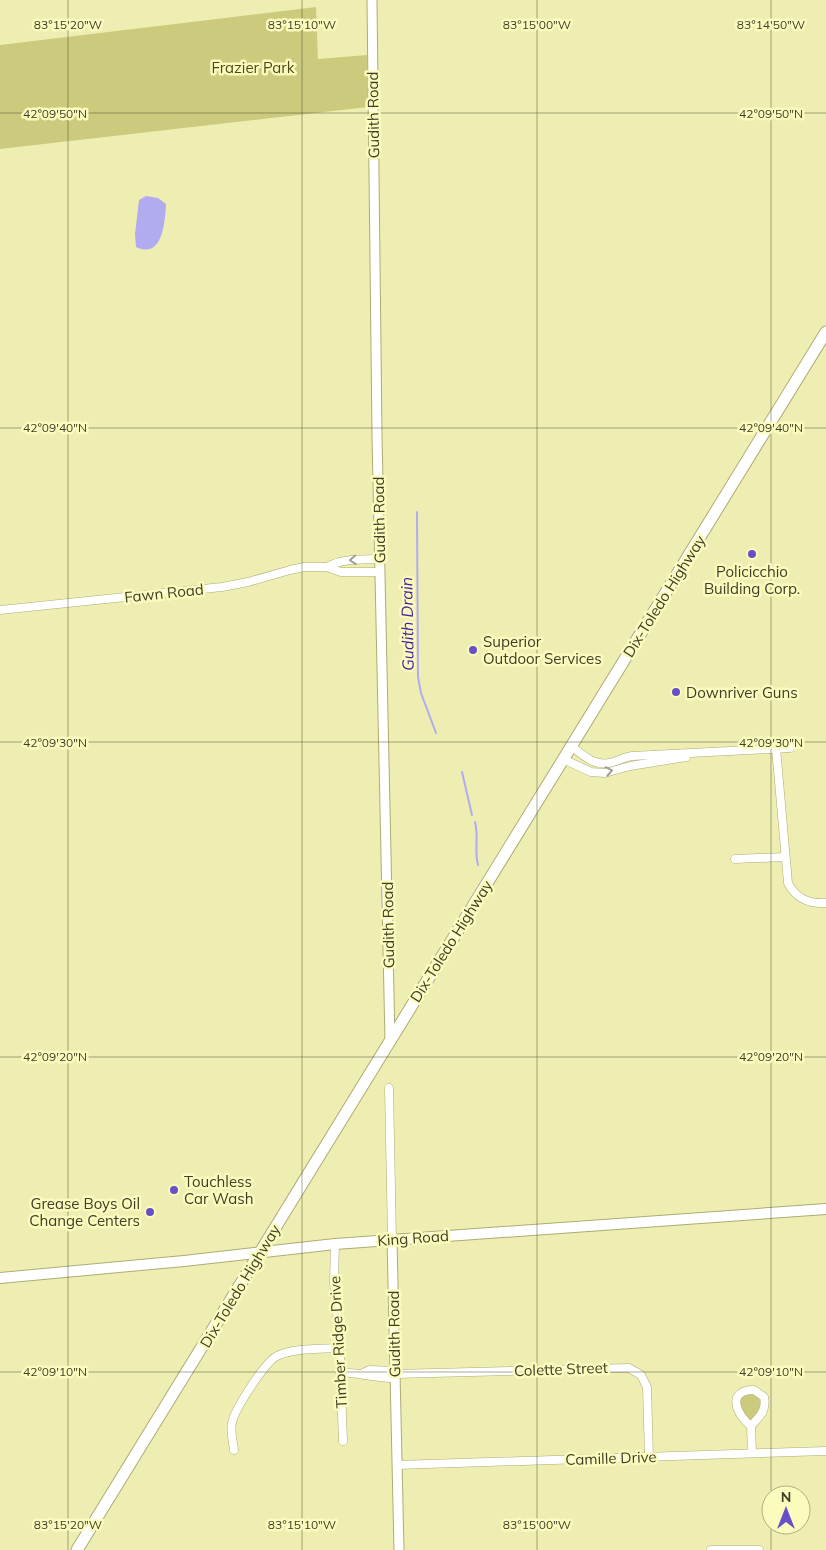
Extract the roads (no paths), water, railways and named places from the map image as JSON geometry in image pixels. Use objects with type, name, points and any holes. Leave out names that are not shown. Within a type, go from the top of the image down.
[{"type":"main road","name":"Dix-Toledo Highway","points":[[78,1550],[826,332]]},
{"type":"main road","name":"King Road","points":[[0,1278],[392,1239],[826,1209]]},
{"type":"street","name":"Gudith Road","points":[[372,0],[380,572],[390,1041]]},
{"type":"street","name":"Fawn Road","points":[[327,567],[334,563],[347,561],[380,559]]},
{"type":"street","name":"Fawn Road","points":[[0,610],[222,587],[304,567],[327,567],[341,572],[380,572]]},
{"type":"street","points":[[571,746],[589,761],[600,764],[612,763],[628,757],[657,758],[790,748]]},
{"type":"street","points":[[776,748],[788,882],[795,894],[803,900],[814,904],[826,903]]},
{"type":"street","points":[[628,757],[630,766]]},
{"type":"street","points":[[563,758],[591,772],[605,773],[657,758]]},
{"type":"street","points":[[735,859],[785,856]]},
{"type":"street","name":"Gudith Road","points":[[389,1088],[399,1550]]},
{"type":"street","name":"Timber Ridge Drive","points":[[335,1244],[334,1282],[339,1334],[338,1348],[344,1440]]},
{"type":"street","points":[[234,1450],[233,1418],[269,1361],[278,1355],[288,1352],[338,1348]]},
{"type":"street","name":"Colette Street","points":[[340,1372],[363,1373],[369,1370],[395,1374],[629,1368],[641,1375],[647,1387],[649,1457]]},
{"type":"street","points":[[751,1426],[739,1415],[736,1401],[743,1392],[754,1390],[764,1397],[766,1403],[764,1410],[751,1426],[752,1453]]},
{"type":"street","name":"Camille Drive","points":[[397,1465],[826,1451]]},
{"type":"street","points":[[711,1550],[759,1550]]},
{"type":"waterway","name":"Gudith Drain","points":[[417,512],[418,677],[421,693],[436,733]]},
{"type":"waterway","name":"Gudith Drain","points":[[462,772],[472,815]]},
{"type":"waterway","name":"Gudith Drain","points":[[475,822],[478,865]]},
{"type":"place","name":"Policicchio Building Corp.","points":[[752,554]]},
{"type":"place","name":"Superior Outdoor Services","points":[[473,650]]},
{"type":"place","name":"Downriver Guns","points":[[676,692]]},
{"type":"place","name":"Touchless Car Wash","points":[[174,1190]]},
{"type":"place","name":"Grease Boys Oil Change Centers","points":[[150,1212]]},
{"type":"park label","name":"Frazier Park","points":[[253,67]]}]
